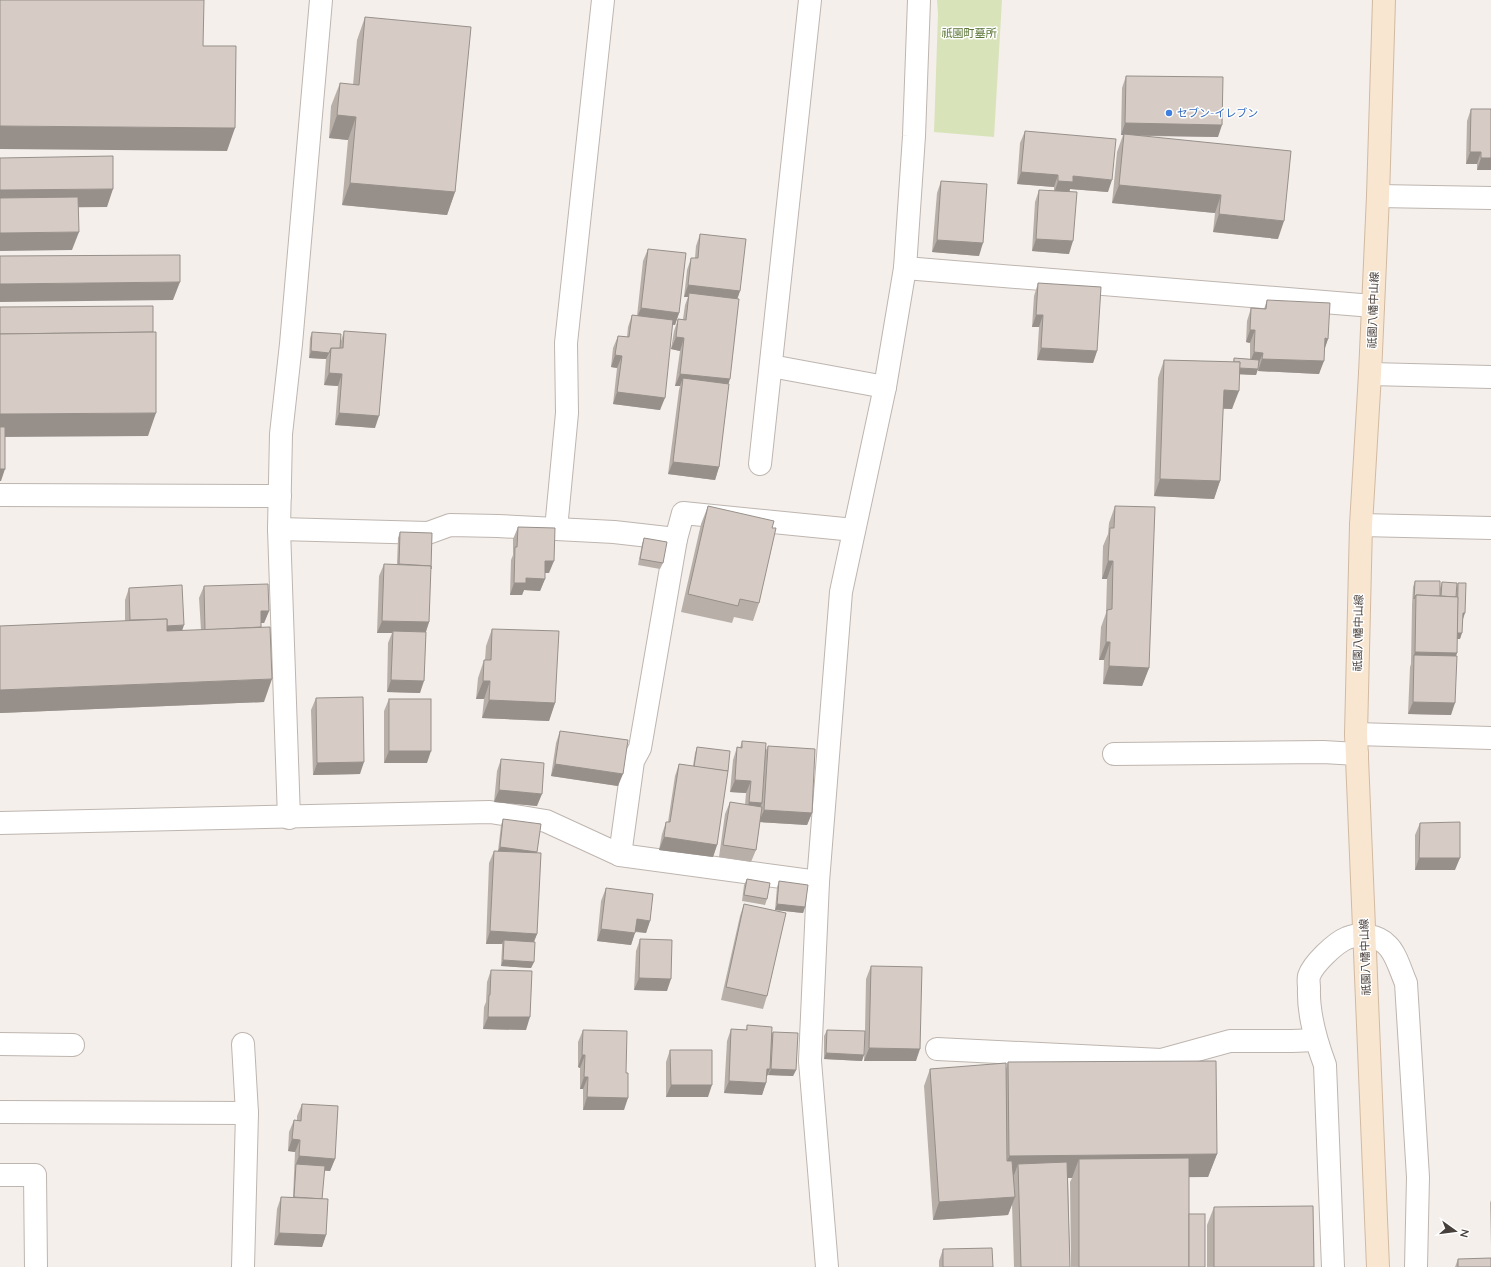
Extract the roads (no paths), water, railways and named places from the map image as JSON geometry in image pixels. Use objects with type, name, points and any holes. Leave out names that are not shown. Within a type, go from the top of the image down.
[{"type":"main road","name":"祇園八幡中山線","points":[[1378,1267],[1356,744],[1361,525],[1378,196],[1384,0]]},
{"type":"street","points":[[289,818],[279,529],[281,434],[291,344],[321,0]]},
{"type":"street","points":[[556,529],[567,413],[566,343],[603,0]]},
{"type":"street","points":[[760,464],[810,0]]},
{"type":"street","points":[[827,1267],[810,1061],[818,882],[841,592],[886,387],[905,268],[914,136],[919,0]]},
{"type":"street","points":[[1378,196],[1491,198]]},
{"type":"street","points":[[905,268],[1373,306]]},
{"type":"street","points":[[771,366],[886,387]]},
{"type":"street","points":[[1370,374],[1491,376]]},
{"type":"street","points":[[0,495],[280,496]]},
{"type":"street","points":[[620,855],[634,761],[640,748],[676,539],[683,513],[854,530]]},
{"type":"street","points":[[279,529],[428,533],[450,525],[614,532],[676,539]]},
{"type":"street","points":[[1361,525],[1491,528]]},
{"type":"street","points":[[1114,754],[1323,752],[1356,744],[1491,738]]},
{"type":"street","points":[[0,823],[289,818],[490,812],[546,821],[620,855],[818,882]]},
{"type":"street","points":[[1333,1267],[1324,1065],[1316,1040],[1308,999],[1309,976],[1318,962],[1332,948],[1347,938],[1364,936],[1376,937],[1388,945],[1398,963],[1406,983],[1418,1177],[1416,1267]]},
{"type":"street","points":[[937,1049],[1161,1060],[1230,1041],[1316,1040]]},
{"type":"street","points":[[0,1044],[73,1045]]},
{"type":"street","points":[[243,1044],[247,1113],[243,1267]]},
{"type":"street","points":[[0,1112],[247,1113]]},
{"type":"street","points":[[0,1175],[35,1175],[36,1267]]},
{"type":"place","name":"セブン-イレブン","points":[[1169,113]]},
{"type":"park label","name":"祇園町墓所","points":[[969,33]]}]
